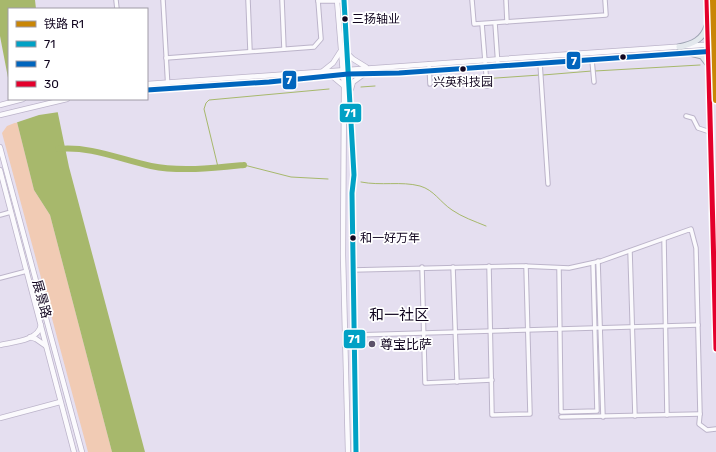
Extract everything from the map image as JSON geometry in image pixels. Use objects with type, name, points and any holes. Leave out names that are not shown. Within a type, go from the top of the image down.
[{"type":"main road","points":[[707,0],[716,349]]},
{"type":"main road","points":[[336,1],[342,69],[346,73],[350,90],[354,168],[352,193],[356,452]]},
{"type":"main road","points":[[344,1],[346,73],[344,86],[343,255],[348,452]]},
{"type":"main road","points":[[679,47],[692,44],[701,38],[708,19]]},
{"type":"main road","points":[[148,90],[269,82],[332,76],[367,68],[716,44]]},
{"type":"main road","points":[[346,73],[364,74],[430,71],[716,51]]},
{"type":"main road","points":[[322,71],[333,63],[340,52]]},
{"type":"main road","points":[[346,52],[358,63],[367,68]]},
{"type":"main road","points":[[690,53],[697,53],[704,58],[709,70]]},
{"type":"main road","points":[[148,84],[342,69]]},
{"type":"main road","points":[[350,90],[353,82],[364,74]]},
{"type":"main road","points":[[332,76],[344,86]]},
{"type":"main road","points":[[2,105],[20,100]]},
{"type":"main road","points":[[0,120],[2,114],[63,100]]},
{"type":"main road","name":"展景路","points":[[0,147],[82,452]]},
{"type":"main road","name":"展景路","points":[[0,170],[74,452]]},
{"type":"main road","points":[[0,345],[36,334],[41,324]]},
{"type":"main road","points":[[30,337],[46,346]]},
{"type":"main road","points":[[346,341],[355,340]]},
{"type":"main road","points":[[0,418],[60,402]]},
{"type":"street","points":[[163,0],[168,89]]},
{"type":"street","points":[[248,0],[250,51]]},
{"type":"street","points":[[282,0],[284,49]]},
{"type":"street","points":[[472,0],[474,24],[606,15],[605,0]]},
{"type":"street","points":[[506,0],[507,22]]},
{"type":"street","points":[[166,58],[314,47],[321,39],[318,1],[344,1]]},
{"type":"street","points":[[495,23],[498,66]]},
{"type":"street","points":[[482,24],[487,86]]},
{"type":"street","points":[[592,60],[594,82]]},
{"type":"street","points":[[540,63],[548,184]]},
{"type":"street","points":[[429,64],[430,84]]},
{"type":"street","points":[[686,116],[693,118],[698,128],[710,132]]},
{"type":"street","points":[[0,215],[11,212]]},
{"type":"street","points":[[354,270],[489,266],[569,268],[593,263],[630,251],[691,228],[696,248],[699,424],[702,428],[716,429]]},
{"type":"street","points":[[664,239],[667,415]]},
{"type":"street","points":[[630,251],[635,416]]},
{"type":"street","points":[[598,261],[603,417]]},
{"type":"street","points":[[559,268],[561,412],[597,411],[593,263]]},
{"type":"street","points":[[489,266],[492,415],[530,414],[526,266]]},
{"type":"street","points":[[422,267],[424,383],[492,380]]},
{"type":"street","points":[[453,267],[457,382]]},
{"type":"street","points":[[0,278],[27,271]]},
{"type":"street","points":[[355,335],[698,325]]},
{"type":"street","points":[[561,417],[700,414]]},
{"type":"shaded area","points":[[0,0],[35,0],[36,8],[8,8],[8,78],[0,36]]},
{"type":"shaded area","points":[[55,100],[69,167],[145,452],[112,452],[50,215],[34,190],[17,122]]},
{"type":"shaded area","points":[[17,122],[34,190],[50,215],[112,452],[88,452],[2,133],[7,126]]},
{"type":"pier","points":[[10,100],[57,100],[59,112],[39,115],[15,123]]},
{"type":"waterway","points":[[595,71],[700,65]]},
{"type":"waterway","points":[[543,75],[592,71]]},
{"type":"waterway","points":[[438,82],[540,75]]},
{"type":"waterway","points":[[361,87],[375,86]]},
{"type":"waterway","points":[[218,167],[204,109],[209,100],[329,89]]},
{"type":"waterway","points":[[58,149],[82,149],[93,151],[162,168],[198,169],[244,165]]},
{"type":"waterway","points":[[244,165],[291,177],[328,179]]},
{"type":"waterway","points":[[361,182],[420,186],[429,190],[456,212],[468,219],[486,226]]},
{"type":"rail line","name":"R1","points":[[713,0],[716,100]]},
{"type":"transit line","name":"71","points":[[344,0],[354,175],[352,193],[356,452]]},
{"type":"transit line","name":"30","points":[[707,0],[716,349]]},
{"type":"transit line","name":"7","points":[[148,90],[269,82],[348,74],[399,73],[716,51]]},
{"type":"place","name":"三扬轴业","points":[[345,19]]},
{"type":"place","name":"兴英科技园","points":[[463,69]]},
{"type":"place","name":"和一好万年","points":[[353,238]]},
{"type":"place","name":"尊宝比萨","points":[[372,344]]},
{"type":"district","name":"和一社区","points":[[399,315]]}]
